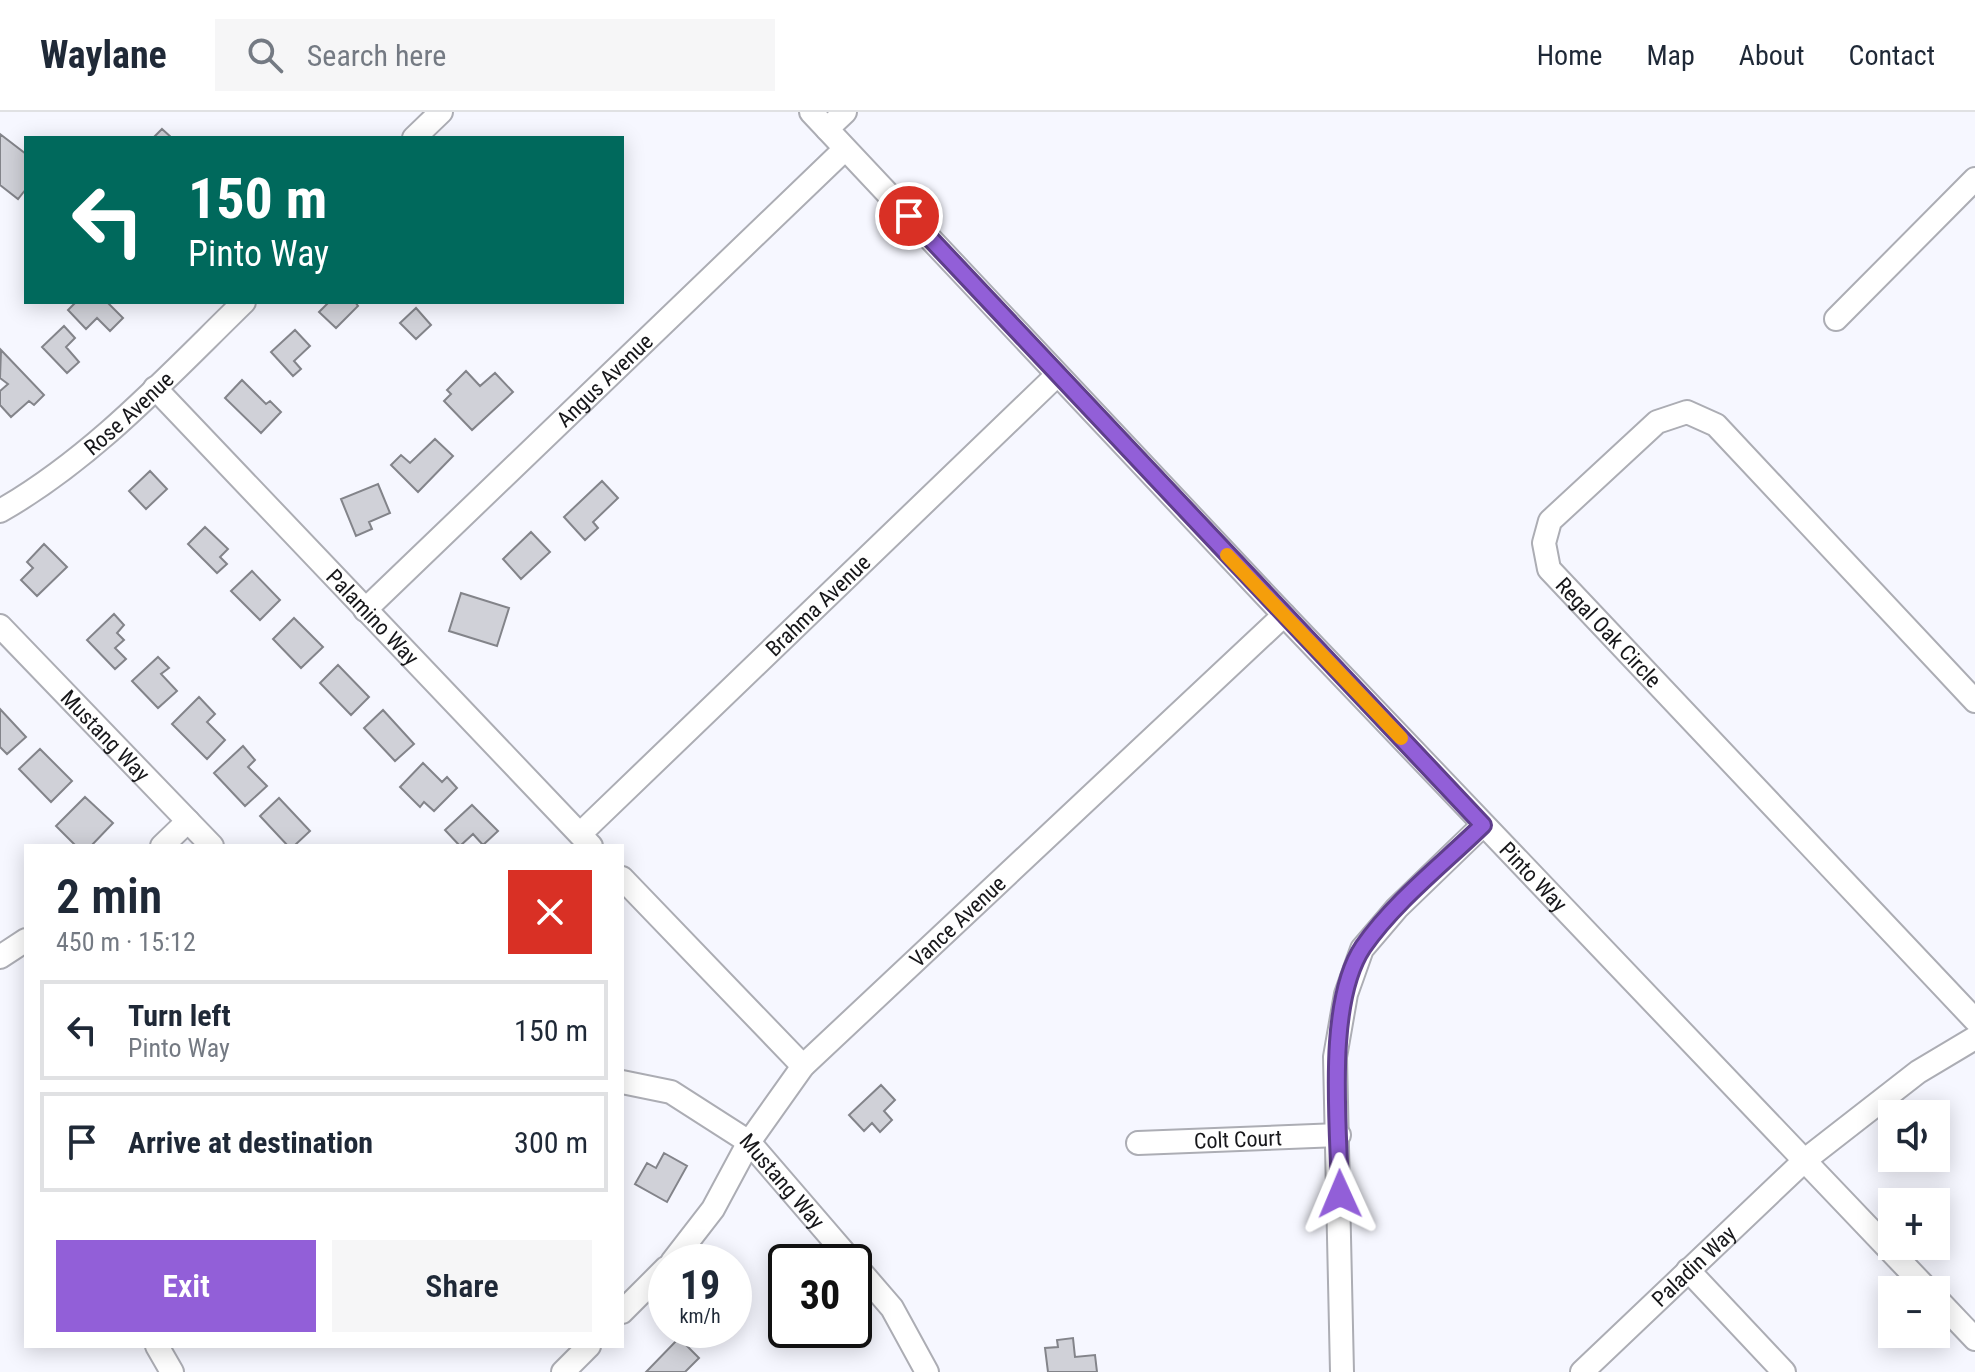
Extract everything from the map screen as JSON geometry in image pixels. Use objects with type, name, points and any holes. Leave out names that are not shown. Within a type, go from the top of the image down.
[{"type":"street","points":[[416,136],[441,112]]},
{"type":"street","name":"Pinto Way","points":[[811,112],[1483,825],[1915,1276]]},
{"type":"street","points":[[827,129],[845,112]]},
{"type":"street","name":"Angus Avenue","points":[[365,610],[845,149]]},
{"type":"street","points":[[1836,319],[1975,179]]},
{"type":"street","name":"Rose Avenue","points":[[0,511],[54,477],[155,388],[242,304]]},
{"type":"street","name":"Brahma Avenue","points":[[586,840],[1057,375]]},
{"type":"street","name":"Palamino Way","points":[[155,388],[586,840]]},
{"type":"street","name":"Regal Oak Circle","points":[[1975,701],[1716,425],[1687,412],[1657,422],[1550,521],[1544,543],[1549,569],[1975,1020]]},
{"type":"street","name":"Vance Avenue","points":[[686,1244],[713,1209],[749,1142],[803,1066],[1284,615]]},
{"type":"street","name":"Mustang Way","points":[[0,626],[210,844]]},
{"type":"street","points":[[164,844],[188,821]]},
{"type":"street","points":[[1342,1372],[1335,1057],[1346,994],[1362,949],[1397,908],[1483,825]]},
{"type":"street","points":[[624,880],[803,1066]]},
{"type":"street","points":[[0,957],[24,941]]},
{"type":"street","points":[[1805,1160],[1918,1072],[1975,1038]]},
{"type":"street","name":"Mustang Way","points":[[624,1082],[671,1092],[749,1142],[892,1308],[927,1372]]},
{"type":"street","name":"Colt Court","points":[[1138,1143],[1339,1135]]},
{"type":"street","name":"Paladin Way","points":[[1582,1372],[1805,1160]]},
{"type":"street","points":[[1688,1270],[1784,1372]]},
{"type":"street","points":[[624,1310],[648,1286]]},
{"type":"street","points":[[1950,1313],[1975,1339]]},
{"type":"street","points":[[158,1348],[172,1372]]},
{"type":"street","points":[[563,1372],[587,1348]]},
{"type":"building","points":[[162,129],[170,136],[155,136]]},
{"type":"building","points":[[0,134],[24,152],[24,192],[18,199],[0,185]]},
{"type":"building","points":[[74,304],[109,304],[123,318],[110,331],[97,318],[86,329],[68,310]]},
{"type":"building","points":[[327,304],[358,306],[336,328],[319,312]]},
{"type":"building","points":[[416,308],[431,325],[416,339],[400,323]]},
{"type":"building","points":[[64,326],[75,338],[66,347],[79,362],[67,373],[42,347]]},
{"type":"building","points":[[295,330],[310,346],[294,361],[301,369],[293,376],[271,352]]},
{"type":"building","points":[[1,350],[44,395],[34,405],[29,401],[11,417],[0,405],[0,391],[8,384],[0,378]]},
{"type":"building","points":[[466,371],[480,386],[495,373],[513,392],[472,430],[444,401],[451,394],[447,390]]},
{"type":"building","points":[[242,380],[266,404],[270,401],[281,412],[261,433],[225,398]]},
{"type":"building","points":[[435,439],[453,456],[418,492],[391,465],[401,455],[410,463]]},
{"type":"building","points":[[150,471],[167,489],[146,509],[129,491]]},
{"type":"building","points":[[602,481],[618,498],[593,522],[598,528],[585,540],[564,517]]},
{"type":"building","points":[[378,484],[390,513],[369,522],[372,529],[356,536],[341,499]]},
{"type":"building","points":[[205,527],[228,549],[220,557],[227,564],[217,573],[188,544]]},
{"type":"building","points":[[531,532],[550,552],[521,579],[503,559]]},
{"type":"building","points":[[44,544],[67,567],[37,596],[21,580],[33,568],[27,562]]},
{"type":"building","points":[[252,571],[280,600],[260,620],[231,591]]},
{"type":"building","points":[[461,593],[509,608],[497,646],[449,631]]},
{"type":"building","points":[[114,614],[124,625],[117,633],[124,640],[115,648],[126,659],[115,669],[87,640]]},
{"type":"building","points":[[294,618],[323,647],[301,668],[273,639]]},
{"type":"building","points":[[158,657],[169,668],[161,674],[177,691],[158,708],[132,681]]},
{"type":"building","points":[[338,665],[369,697],[351,715],[320,683]]},
{"type":"building","points":[[199,697],[215,714],[207,722],[225,740],[207,759],[172,724]]},
{"type":"building","points":[[0,709],[26,737],[7,754],[0,747]]},
{"type":"building","points":[[383,710],[414,744],[395,761],[364,728]]},
{"type":"building","points":[[243,746],[255,760],[248,767],[267,786],[245,806],[214,773]]},
{"type":"building","points":[[40,749],[72,781],[51,802],[19,769]]},
{"type":"building","points":[[423,763],[442,782],[447,777],[457,788],[434,811],[424,802],[420,807],[400,787]]},
{"type":"building","points":[[85,797],[113,823],[93,844],[74,844],[56,826]]},
{"type":"building","points":[[279,798],[310,831],[296,844],[286,844],[260,816]]},
{"type":"building","points":[[472,805],[498,831],[484,844],[473,834],[458,844],[445,830]]},
{"type":"building","points":[[881,1085],[895,1100],[884,1111],[892,1120],[880,1132],[872,1123],[864,1131],[849,1115]]},
{"type":"building","points":[[664,1153],[687,1166],[667,1202],[635,1184],[647,1163],[656,1168]]},
{"type":"building","points":[[1073,1338],[1075,1357],[1095,1355],[1097,1372],[1048,1372],[1045,1348],[1058,1347],[1057,1340]]},
{"type":"building","points":[[669,1348],[689,1348],[699,1358],[685,1372],[646,1372]]},
{"type":"slow traffic","points":[[1227,555],[1401,738]]},
{"type":"route","points":[[909,216],[1483,825],[1397,908],[1362,949],[1346,994],[1335,1057],[1340,1194]]}]
